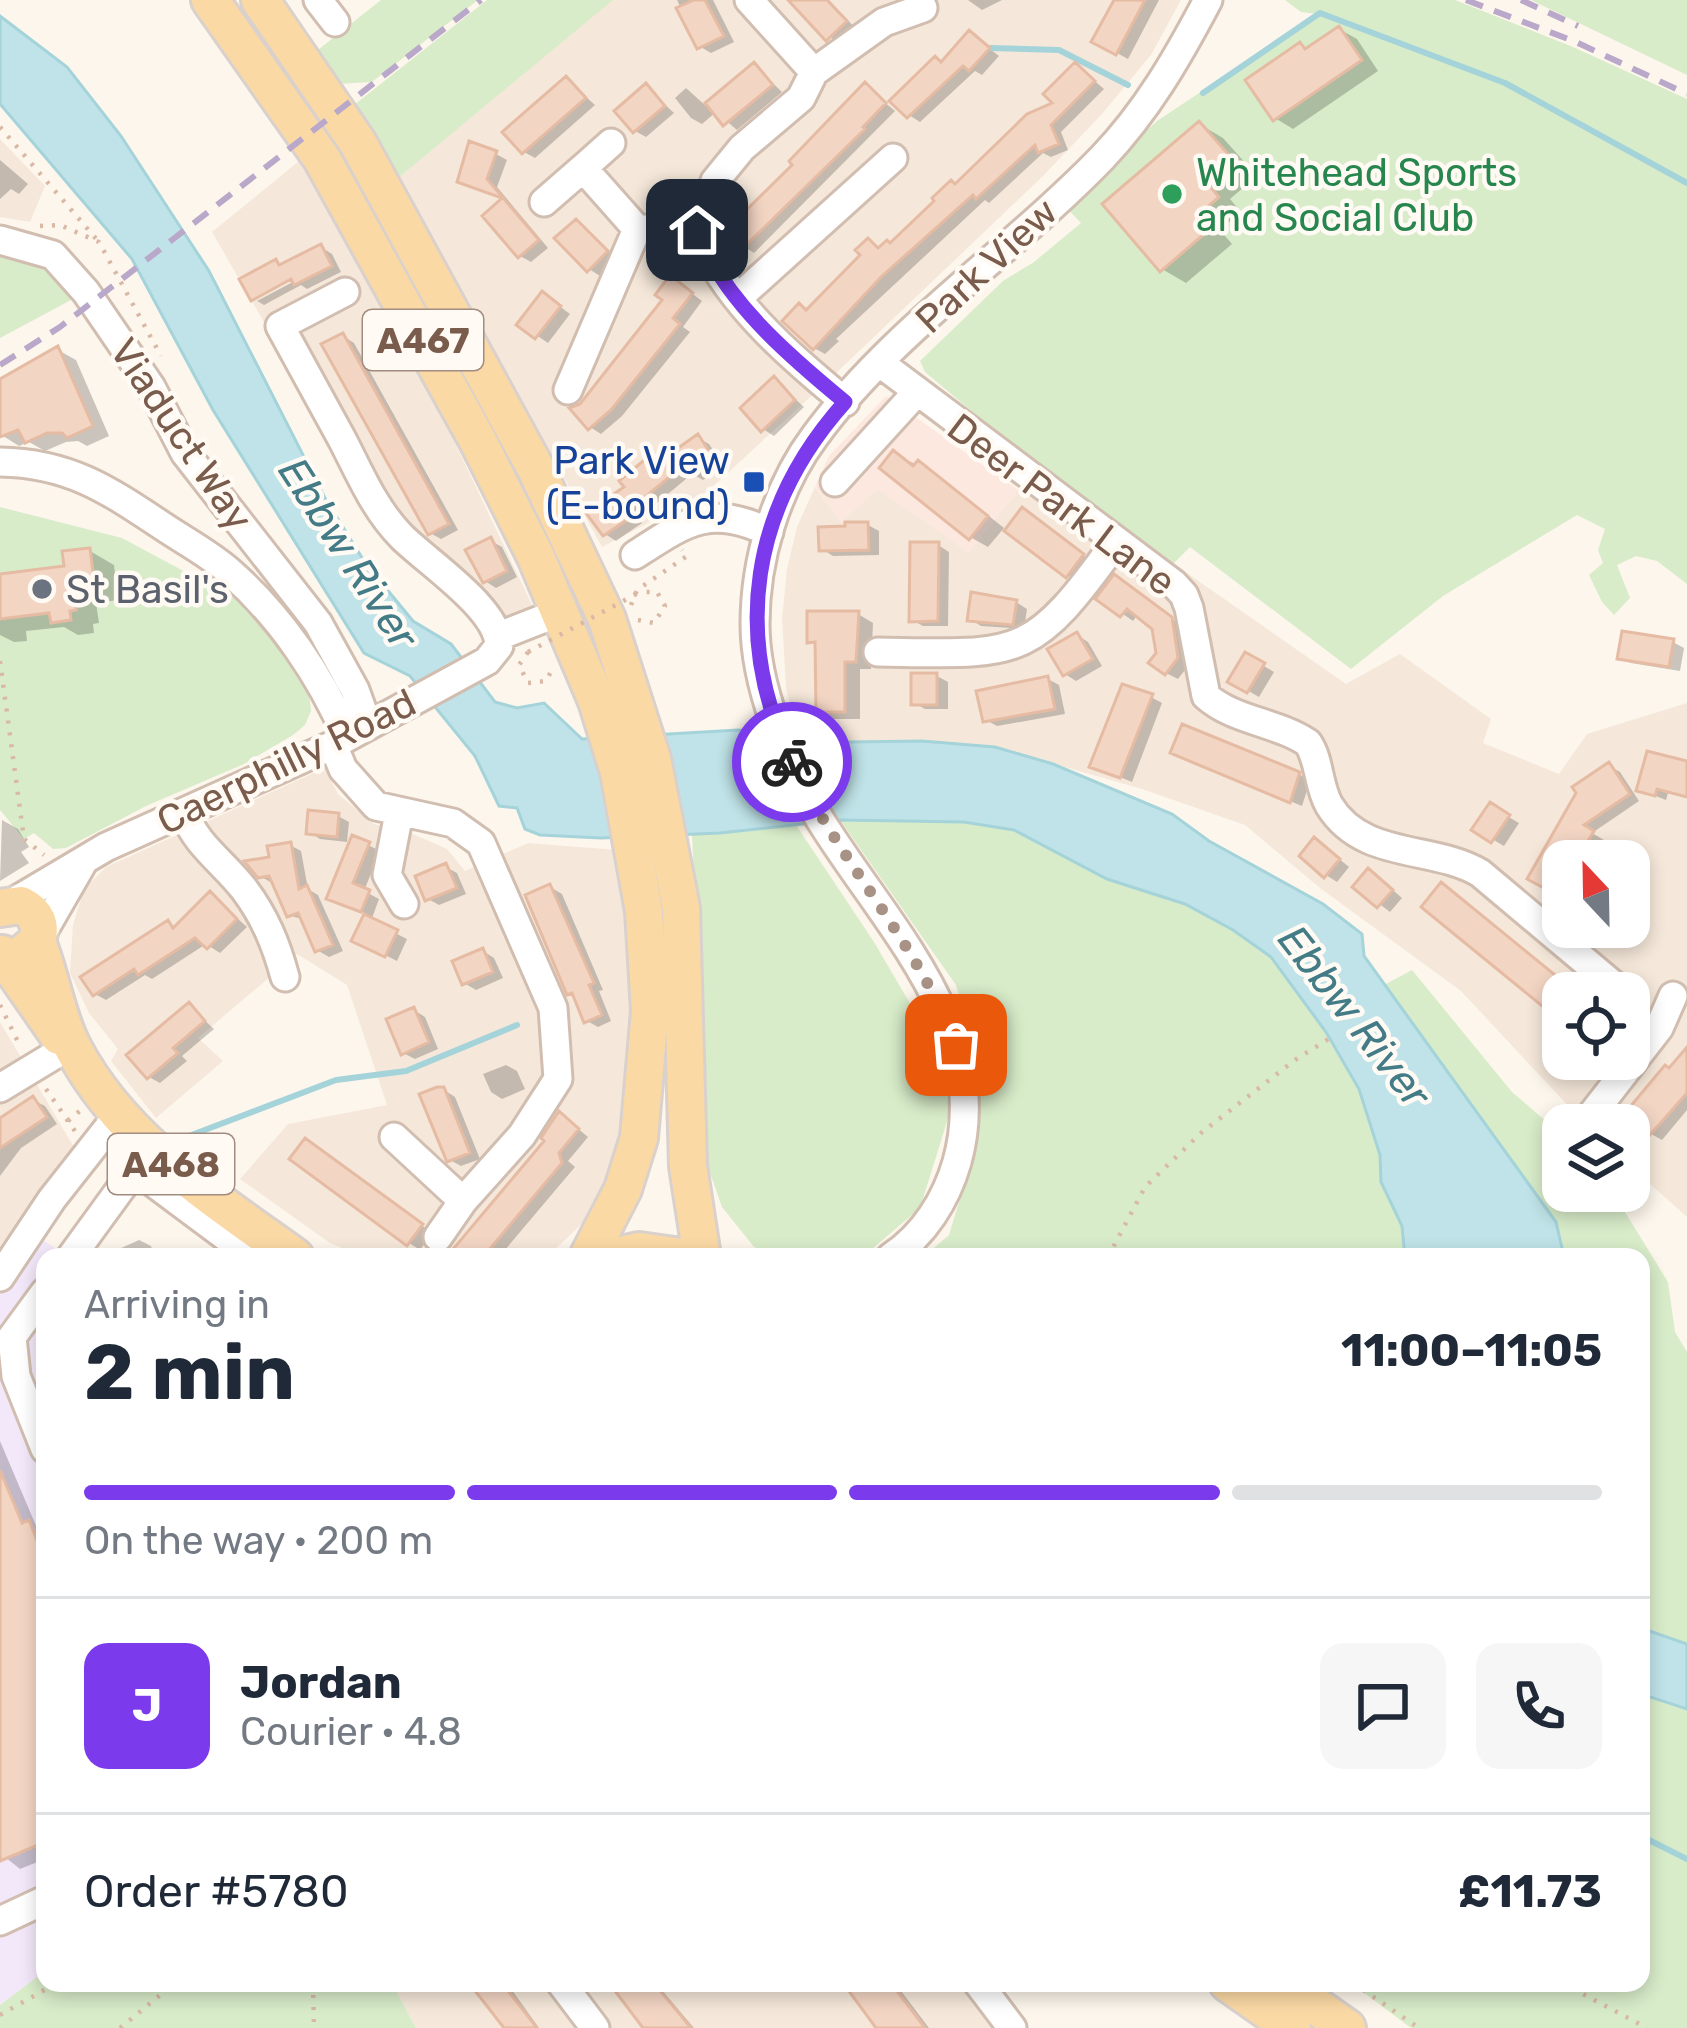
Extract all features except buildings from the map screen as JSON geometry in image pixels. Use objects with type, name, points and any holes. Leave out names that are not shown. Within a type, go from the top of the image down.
[{"type":"main road","name":"A467","points":[[210,0],[322,159],[478,441],[545,578],[550,638],[597,701],[619,772],[681,908],[688,1166],[701,1248]]},
{"type":"main road","name":"A467","points":[[260,0],[358,143],[536,469],[607,619],[634,699],[653,851],[644,910],[650,1011],[639,1138],[623,1189],[593,1248]]},
{"type":"main road","name":"Caerphilly Road","points":[[3,906],[21,905],[36,916],[37,942]]},
{"type":"main road","points":[[1,954],[22,956],[37,942]]},
{"type":"main road","name":"A468","points":[[37,942],[71,1045],[102,1110],[143,1158],[281,1248]]},
{"type":"main road","name":"A468","points":[[1,954],[52,1030],[71,1045]]},
{"type":"main road","points":[[1241,1992],[1292,2028]]},
{"type":"main road","points":[[1296,1992],[1347,2028]]},
{"type":"street","points":[[749,0],[814,72]]},
{"type":"street","name":"Park View","points":[[902,1248],[918,1235],[954,1174],[962,1146],[965,1080],[943,1009],[814,809],[772,722],[754,628],[758,578],[769,532],[796,464],[815,435],[880,363],[1104,156],[1165,81],[1208,0]]},
{"type":"street","points":[[845,402],[791,356],[739,297],[704,250],[697,230],[715,181],[742,148],[801,98],[814,72],[884,22],[923,8]]},
{"type":"street","points":[[544,202],[611,143]]},
{"type":"street","points":[[739,297],[893,158]]},
{"type":"street","points":[[583,168],[637,229],[697,230]]},
{"type":"street","points":[[568,390],[637,229]]},
{"type":"street","name":"Viaduct Way","points":[[0,240],[53,255],[86,292],[151,387],[185,453],[318,623],[356,690],[358,731]]},
{"type":"street","points":[[345,292],[280,326],[374,500],[397,532],[462,590],[501,648]]},
{"type":"street","name":"Deer Park Lane","points":[[880,363],[1184,595],[1201,682],[1211,701],[1311,746],[1327,801],[1351,827],[1400,851],[1455,862],[1480,873],[1599,972]]},
{"type":"street","points":[[835,482],[916,393]]},
{"type":"street","points":[[0,462],[28,463],[97,482],[228,570],[358,731],[343,769],[362,794],[376,806],[453,823],[481,843],[553,1008],[558,1079],[522,1135],[438,1237]]},
{"type":"street","points":[[635,555],[700,518],[722,517],[769,532]]},
{"type":"street","points":[[878,652],[994,652],[1019,644],[1040,634],[1072,604],[1115,543]]},
{"type":"street","name":"Caerphilly Road","points":[[3,906],[84,860],[358,731],[501,648],[550,638]]},
{"type":"street","points":[[184,813],[204,850],[242,886],[272,932],[285,977]]},
{"type":"street","points":[[399,813],[387,875],[404,904]]},
{"type":"street","points":[[37,942],[84,860]]},
{"type":"street","points":[[1650,999],[1680,993]]},
{"type":"street","points":[[1600,1104],[1680,993]]},
{"type":"street","points":[[0,1088],[71,1045]]},
{"type":"street","points":[[0,1277],[52,1199],[102,1110]]},
{"type":"street","points":[[394,1137],[463,1202]]},
{"type":"street","points":[[78,1248],[143,1158],[243,1248]]},
{"type":"street","points":[[36,1303],[6,1341],[36,1426]]},
{"type":"street","points":[[0,1921],[36,1904]]},
{"type":"street","points":[[568,1992],[595,2028]]},
{"type":"street","points":[[985,1992],[1012,2028]]},
{"type":"path","points":[[0,127],[99,242]]},
{"type":"path","points":[[501,648],[530,647],[550,638],[553,673],[536,684],[523,678],[519,665],[528,652],[622,602],[640,592],[657,592],[663,598],[659,619],[641,624],[631,604],[634,598],[637,590],[687,556],[680,545]]},
{"type":"path","points":[[0,661],[24,839],[50,860],[84,860]]},
{"type":"path","points":[[1113,1248],[1144,1187],[1201,1133],[1330,1038]]},
{"type":"path","points":[[68,1121],[102,1110]]},
{"type":"path","points":[[0,2015],[41,1992]]},
{"type":"path","points":[[120,2028],[164,1992]]},
{"type":"path","points":[[313,1992],[314,2028]]},
{"type":"path","points":[[1366,1992],[1418,2028]]},
{"type":"path","points":[[1579,1992],[1647,2028]]},
{"type":"shaded area","points":[[577,0],[1181,0],[1151,55],[1102,114],[833,376],[707,492],[602,547],[392,163]]},
{"type":"shaded area","points":[[0,139],[45,186],[30,222],[0,217]]},
{"type":"shaded area","points":[[304,157],[399,325],[533,607],[506,618],[475,584],[408,529],[287,312],[264,322],[212,232]]},
{"type":"shaded area","points":[[886,396],[1018,490],[969,553],[878,489],[841,522],[815,487],[829,456]]},
{"type":"shaded area","points":[[1035,467],[1346,684],[1400,654],[1491,719],[1483,743],[1559,774],[1587,734],[1687,703],[1687,1217],[1650,1184],[1650,1104],[1566,1104],[1544,1080],[1650,1080],[1650,972],[1542,972],[1542,1078],[1461,991],[1320,888],[1245,825],[1142,789],[995,747],[798,737],[786,688],[782,619],[797,527],[815,487],[841,522],[877,489],[1006,506]]},
{"type":"shaded area","points":[[325,768],[338,794],[374,824],[447,849],[465,871],[528,843],[618,850],[633,965],[632,1097],[620,1154],[590,1216],[556,1248],[342,1248],[240,1179],[288,1124],[387,1105],[347,985],[297,954],[198,1038],[223,1061],[156,1118],[111,1061],[118,1049],[89,1013],[70,973],[73,925],[84,889],[106,867]]},
{"type":"shaded area","points":[[0,1022],[75,1149],[0,1247]]},
{"type":"shaded area","points":[[38,1236],[55,1248],[36,1248],[36,1978],[0,2005],[0,1293]]},
{"type":"shaded area","points":[[397,1992],[985,1992],[1012,2028],[416,2028]]},
{"type":"green space","points":[[381,0],[478,0],[372,82],[337,84],[314,53]]},
{"type":"green space","points":[[487,0],[613,0],[392,183],[349,109]]},
{"type":"green space","points":[[1285,0],[1455,0],[1687,99],[1687,584],[1657,561],[1636,556],[1617,565],[1630,598],[1614,615],[1589,575],[1603,563],[1598,550],[1605,529],[1577,515],[1443,596],[1351,669],[1190,547],[1173,564],[1008,442],[925,372],[920,361],[1003,281],[1081,223],[1064,205],[1157,121],[1318,14],[1301,12]]},
{"type":"green space","points":[[1531,0],[1687,0],[1687,75]]},
{"type":"green space","points":[[0,240],[26,245],[86,292],[0,338]]},
{"type":"green space","points":[[0,507],[122,538],[243,603],[304,678],[311,711],[305,725],[244,764],[146,806],[66,848],[53,849],[34,833],[24,839],[0,810]]},
{"type":"green space","points":[[840,820],[964,822],[1014,829],[1107,879],[1185,904],[1271,957],[1309,1004],[1359,1089],[1380,1155],[1381,1182],[1402,1226],[1404,1248],[934,1248],[949,1235],[977,1143],[976,1057],[956,985]]},
{"type":"green space","points":[[796,825],[874,942],[935,1046],[950,1112],[920,1208],[873,1248],[757,1248],[722,1207],[707,1164],[692,834]]},
{"type":"green space","points":[[1412,970],[1512,1092],[1542,1118],[1542,1202],[1384,985]]},
{"type":"green space","points":[[1549,1212],[1625,1212],[1647,1248],[1562,1248]]},
{"type":"green space","points":[[1650,1253],[1668,1282],[1675,1332],[1687,1352],[1687,1644],[1650,1631]]},
{"type":"green space","points":[[1650,1697],[1687,1709],[1687,2028],[1411,2028],[1363,1992],[1650,1992]]},
{"type":"green space","points":[[36,1978],[36,1992],[397,1992],[416,2028],[0,2028],[0,2005]]},
{"type":"water","name":"Ebbw River","points":[[0,16],[67,67],[121,136],[209,271],[326,500],[366,564],[413,621],[451,644],[495,702],[517,708],[544,703],[582,739],[738,730],[847,742],[995,747],[1053,764],[1172,814],[1209,841],[1323,904],[1362,934],[1364,956],[1542,1203],[1542,1212],[1549,1212],[1556,1222],[1562,1248],[1404,1248],[1402,1226],[1381,1182],[1380,1155],[1359,1089],[1326,1032],[1271,957],[1185,904],[1107,879],[1014,830],[964,822],[840,820],[720,833],[601,838],[540,835],[525,829],[517,808],[499,806],[475,756],[410,676],[364,653],[213,410],[132,259],[0,104]]},
{"type":"water","points":[[1650,1631],[1687,1644],[1687,1709],[1650,1697]]},
{"type":"waterway","points":[[1203,93],[1320,13],[1505,83],[1687,183]]},
{"type":"waterway","points":[[990,48],[1059,50],[1128,85]]},
{"type":"waterway","points":[[189,1136],[336,1080],[406,1071],[517,1025]]},
{"type":"waterway","points":[[1650,1840],[1687,1859]]},
{"type":"railway","points":[[0,365],[60,327],[481,0]]},
{"type":"railway","points":[[1466,0],[1576,42],[1687,94]]},
{"type":"railway","points":[[1521,0],[1578,26]]},
{"type":"way so far","points":[[792,762],[814,809],[925,976],[956,1045]]},
{"type":"place","name":"Whitehead Sports and Social Club","points":[[1172,194]]},
{"type":"place","name":"Park View (E-bound)","points":[[754,482]]},
{"type":"place","name":"St Basil's","points":[[42,589]]},
{"type":"route","points":[[697,230],[704,250],[739,297],[791,356],[845,402],[796,464],[769,532],[758,578],[754,628],[772,722],[792,762]]}]
